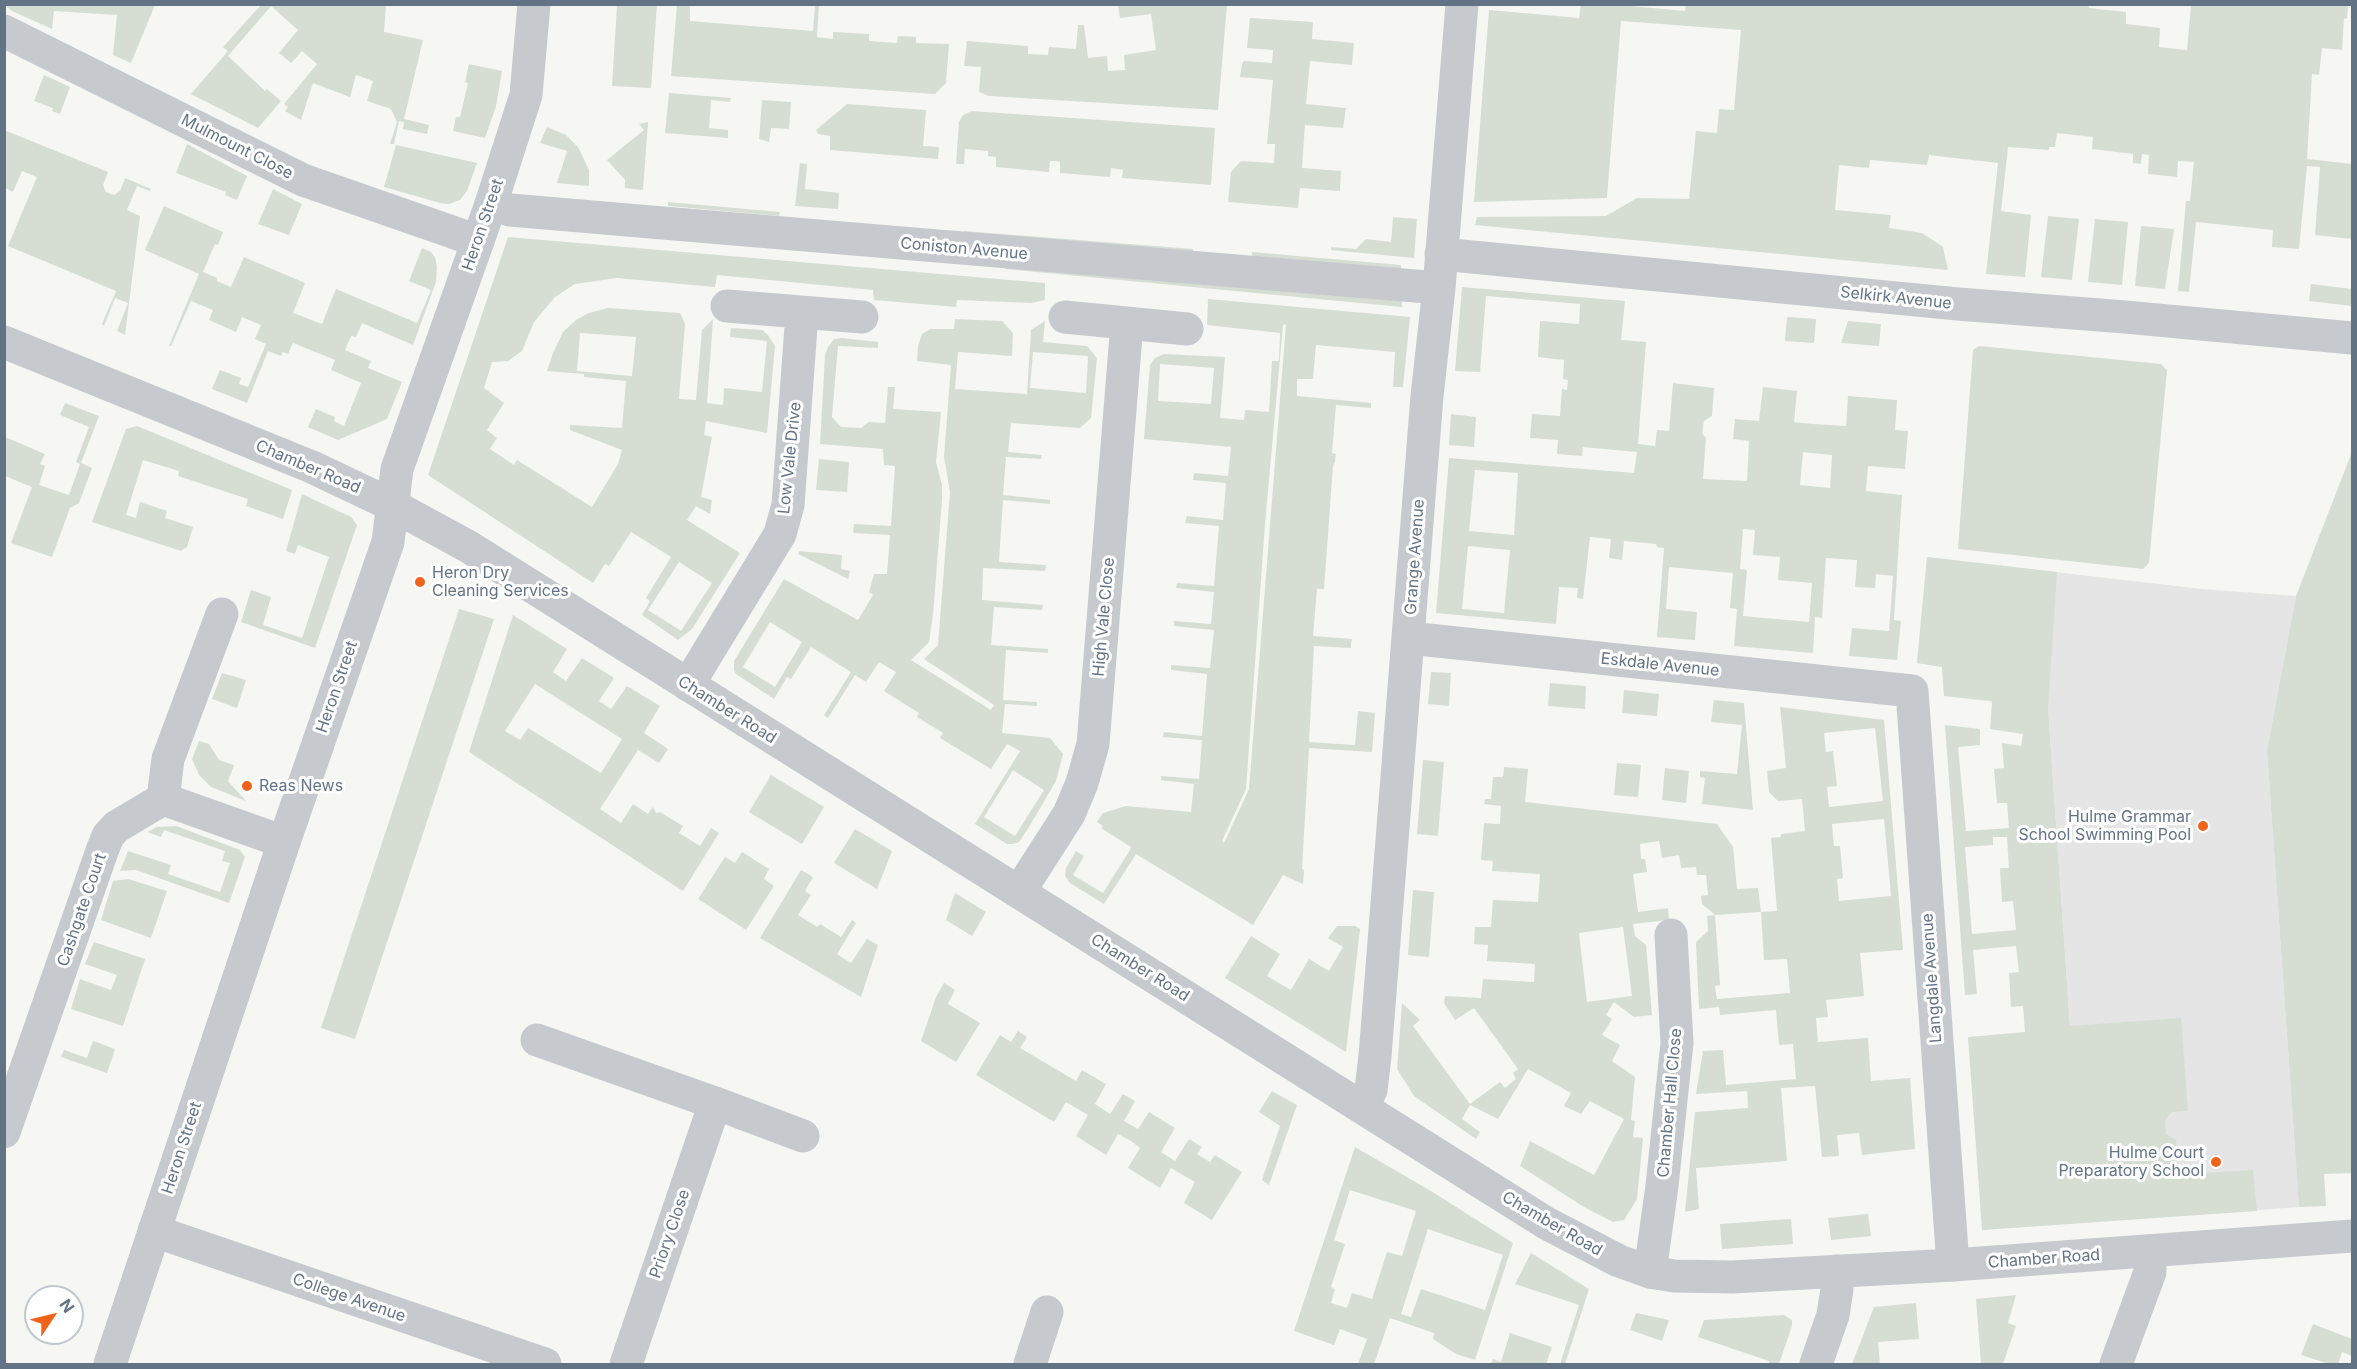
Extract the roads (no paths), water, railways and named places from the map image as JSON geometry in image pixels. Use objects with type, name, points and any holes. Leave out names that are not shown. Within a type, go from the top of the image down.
[{"type":"street","name":"Heron Street","points":[[110,1365],[284,842],[387,542],[397,469],[491,204],[526,95],[534,4]]},
{"type":"street","name":"Grange Avenue","points":[[1362,1107],[1371,1090],[1375,1056],[1427,396],[1462,4]]},
{"type":"street","name":"Mulmount Close","points":[[4,31],[303,180],[478,241]]},
{"type":"street","name":"Coniston Avenue","points":[[491,204],[510,210],[640,222],[1438,288]]},
{"type":"street","name":"Selkirk Avenue","points":[[1441,254],[1958,304],[2352,338]]},
{"type":"street","points":[[727,306],[862,317]]},
{"type":"street","name":"Low Vale Drive","points":[[688,685],[780,534],[788,505],[802,313]]},
{"type":"street","points":[[1065,317],[1187,329]]},
{"type":"street","name":"High Vale Close","points":[[1019,892],[1069,814],[1082,783],[1093,744],[1127,323]]},
{"type":"street","name":"Chamber Road","points":[[4,342],[312,467],[392,505],[469,547],[1546,1222],[1593,1249],[1650,1272],[1697,1278],[1836,1271],[1953,1265],[2352,1236]]},
{"type":"street","points":[[222,614],[168,759],[163,799],[284,842]]},
{"type":"street","name":"Eskdale Avenue","points":[[1409,638],[1912,691]]},
{"type":"street","name":"Langdale Avenue","points":[[1912,691],[1953,1265]]},
{"type":"street","name":"Cashgate Court","points":[[4,1132],[108,836],[116,827],[163,799]]},
{"type":"street","name":"Chamber Hall Close","points":[[1650,1272],[1677,1043],[1671,935]]},
{"type":"street","points":[[537,1040],[803,1136]]},
{"type":"street","name":"Priory Close","points":[[626,1365],[715,1103]]},
{"type":"street","name":"College Avenue","points":[[154,1231],[537,1363]]},
{"type":"street","points":[[2116,1365],[2150,1272],[2150,1251]]},
{"type":"street","points":[[1816,1365],[1833,1315],[1837,1289],[1836,1271]]},
{"type":"street","points":[[1030,1365],[1047,1312]]},
{"type":"place","name":"Heron Dry Cleaning Services","points":[[420,582]]},
{"type":"place","name":"Reas News","points":[[247,786]]},
{"type":"place","name":"Hulme Grammar School Swimming Pool","points":[[2203,826]]},
{"type":"place","name":"Hulme Court Preparatory School","points":[[2216,1162]]}]
